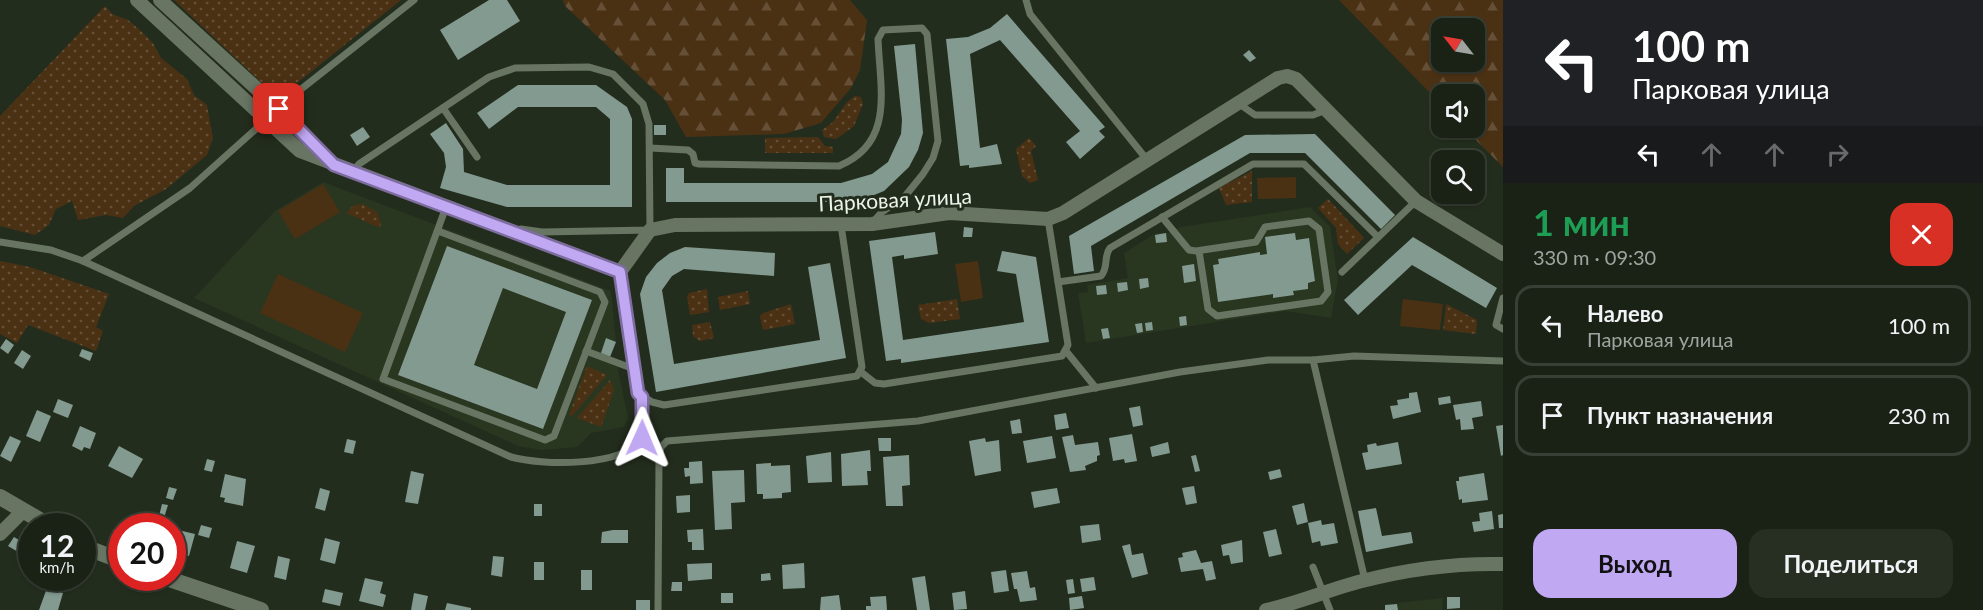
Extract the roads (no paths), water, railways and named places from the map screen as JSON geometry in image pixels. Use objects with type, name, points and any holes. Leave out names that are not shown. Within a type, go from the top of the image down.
[{"type":"street","points":[[137,0],[300,151],[620,272],[650,230]]},
{"type":"street","points":[[160,0],[279,109],[334,165]]},
{"type":"street","name":"Парковая улица","points":[[650,230],[675,225],[872,224],[949,213],[1048,219],[1063,213],[1148,161],[1278,78],[1287,76],[1296,80],[1416,201],[1503,254]]},
{"type":"street","points":[[0,496],[27,513]]},
{"type":"street","points":[[0,534],[23,511]]},
{"type":"street","points":[[1272,609],[1365,580],[1470,563],[1503,564]]},
{"type":"street","points":[[186,585],[261,610]]},
{"type":"lane","points":[[83,261],[189,188],[279,109],[414,0]]},
{"type":"lane","points":[[1026,0],[1030,14],[1148,161]]},
{"type":"lane","points":[[650,148],[688,150],[693,154],[695,163],[699,164],[839,166],[856,159],[875,135],[881,118],[878,39],[880,34],[884,30],[915,26],[922,28],[927,34],[938,141],[923,174],[906,195],[881,213],[872,224]]},
{"type":"lane","points":[[352,172],[359,164],[489,77],[515,68],[589,67],[613,74],[642,104],[649,124],[650,230],[542,232],[498,226]]},
{"type":"lane","points":[[1238,103],[1255,115],[1313,115],[1326,110]]},
{"type":"lane","points":[[443,108],[477,158]]},
{"type":"lane","points":[[1058,282],[1101,276],[1107,267],[1107,252],[1110,248],[1253,164],[1298,163],[1310,168],[1378,237]]},
{"type":"lane","points":[[1342,272],[1416,201]]},
{"type":"lane","points":[[438,231],[600,292],[605,302],[554,436],[545,440],[383,379],[446,207]]},
{"type":"lane","points":[[1162,217],[1184,246],[1199,251],[1256,242],[1265,227],[1309,221],[1319,229],[1328,291],[1321,301],[1217,316],[1208,309],[1199,251]]},
{"type":"lane","points":[[861,372],[875,383],[884,384],[1062,356],[1068,345],[1048,219]]},
{"type":"lane","points":[[620,272],[638,393],[642,397],[664,405],[857,376],[862,367],[841,225]]},
{"type":"lane","points":[[0,242],[51,250],[83,261],[511,457],[549,464],[616,456],[642,438]]},
{"type":"lane","points":[[1503,298],[1496,326],[1503,328]]},
{"type":"lane","points":[[586,351],[634,369]]},
{"type":"lane","points":[[1066,351],[1096,388]]},
{"type":"lane","points":[[658,610],[658,458],[661,447],[667,441],[918,421],[1180,372],[1268,360],[1313,360],[1354,356],[1503,361]]},
{"type":"lane","points":[[1313,360],[1365,580]]},
{"type":"lane","points":[[642,397],[642,438]]},
{"type":"lane","points":[[642,438],[661,447]]},
{"type":"lane","points":[[1313,567],[1330,610]]}]
